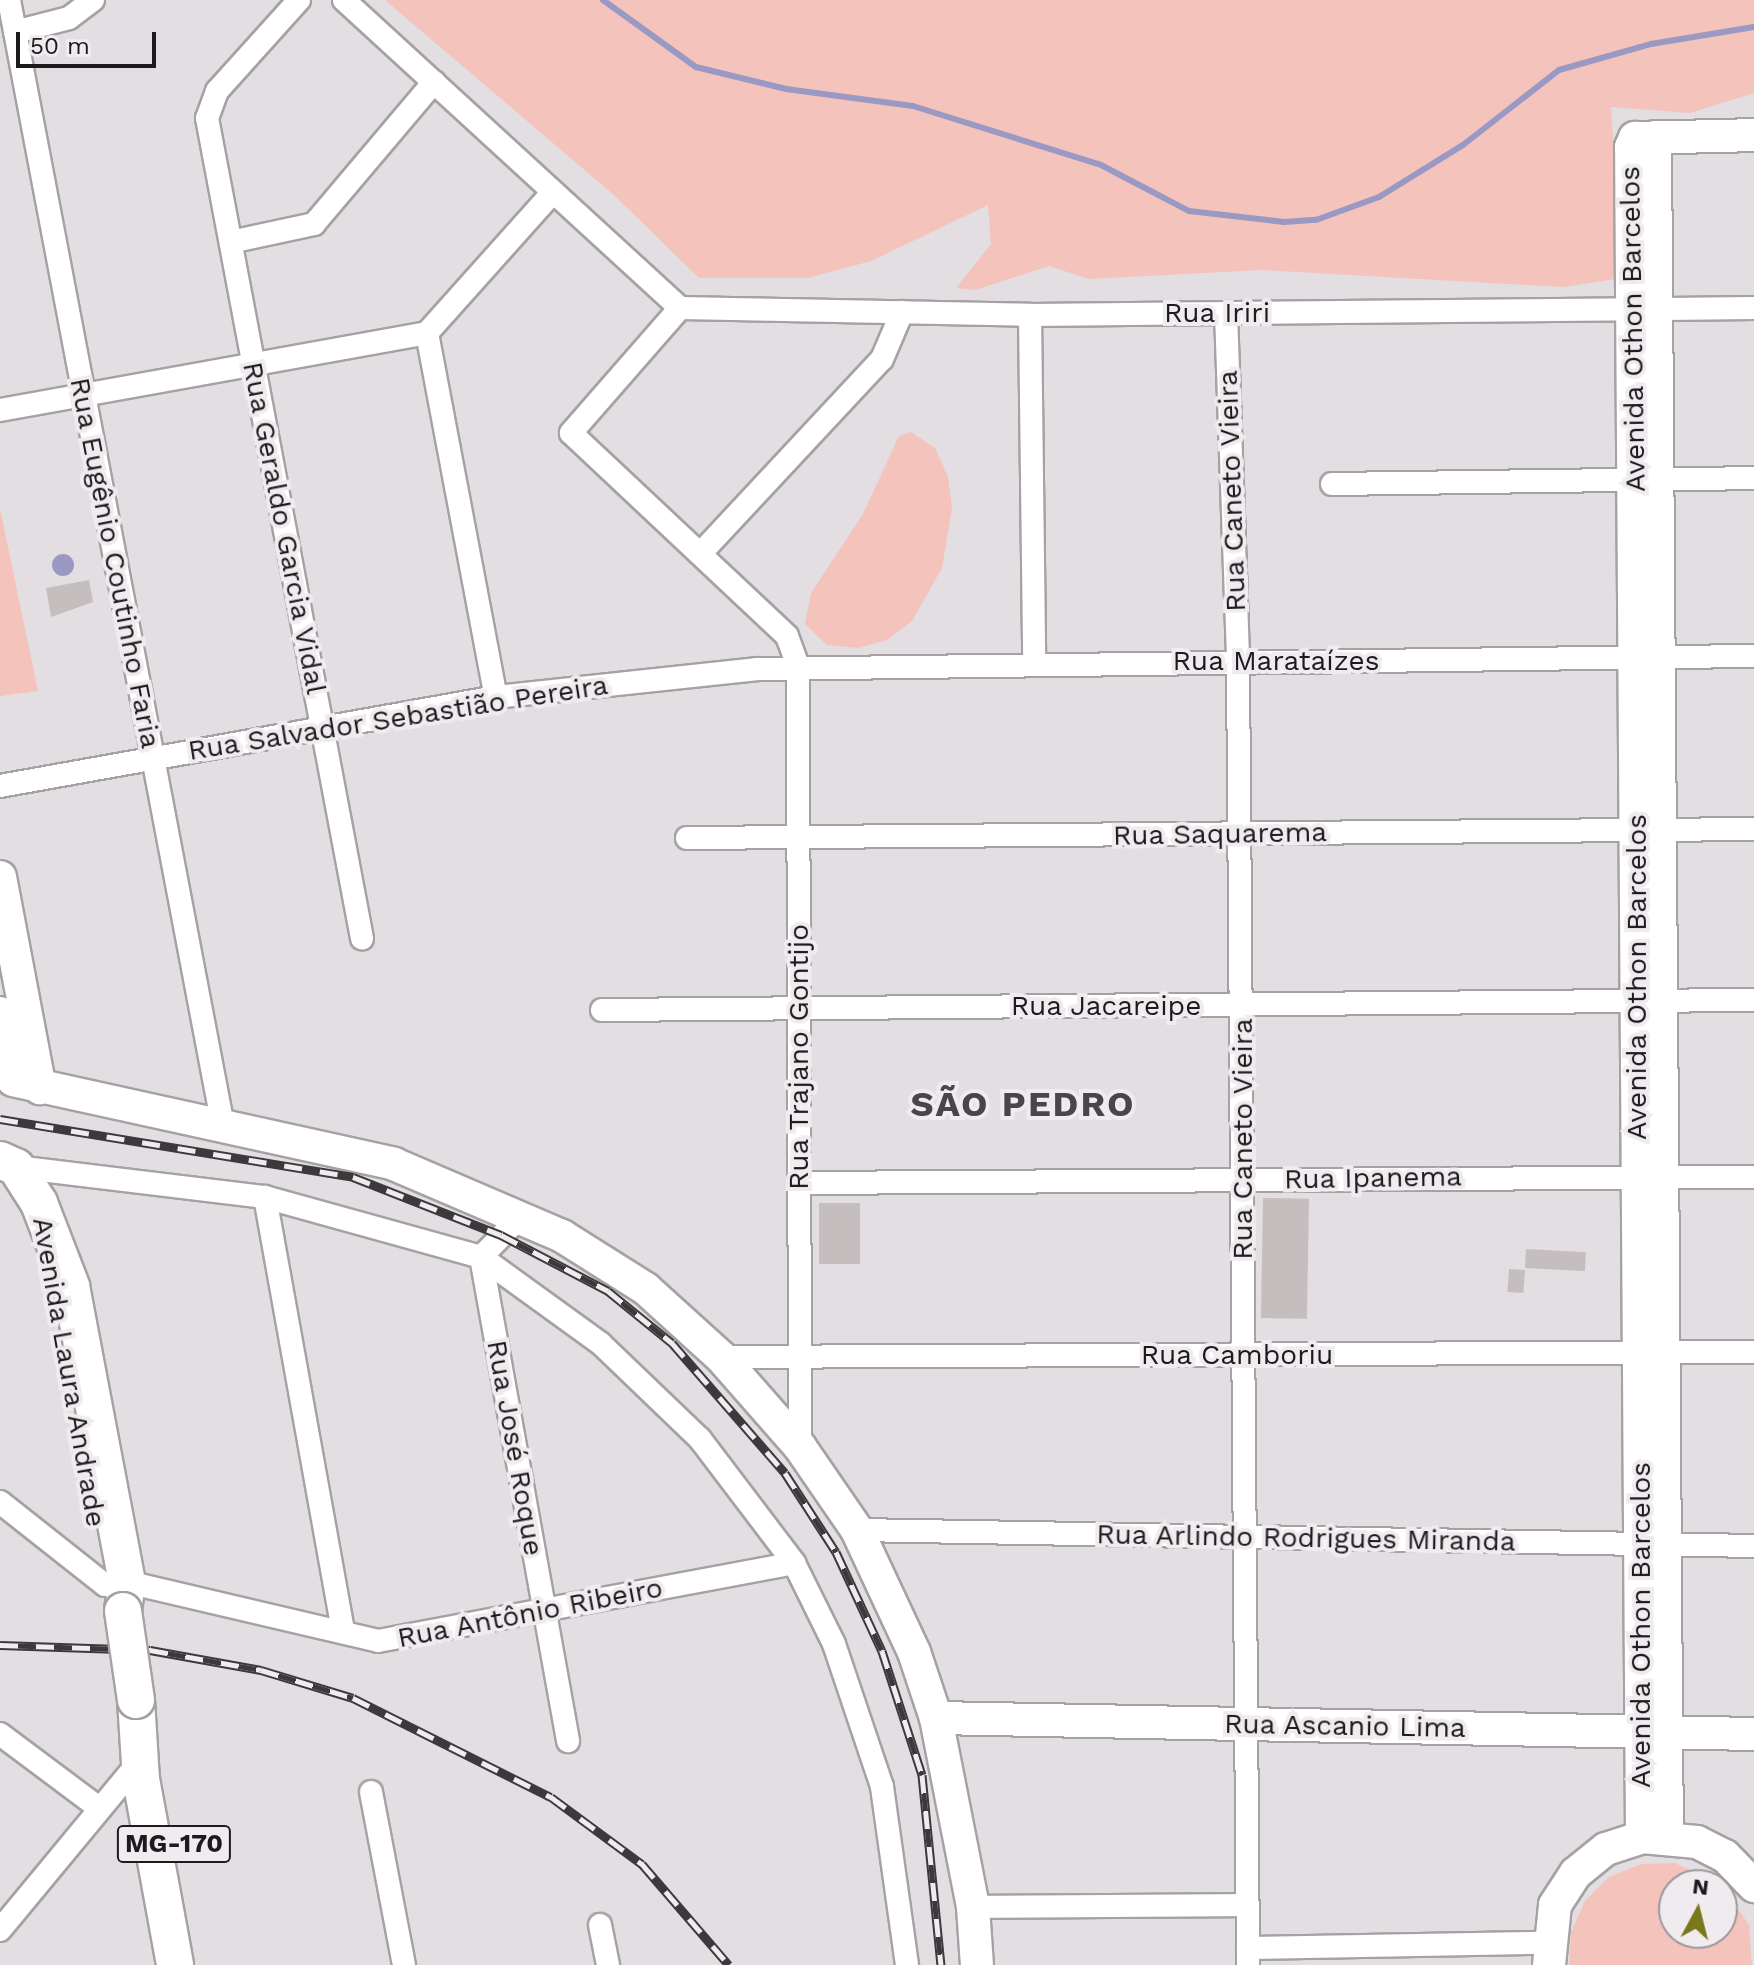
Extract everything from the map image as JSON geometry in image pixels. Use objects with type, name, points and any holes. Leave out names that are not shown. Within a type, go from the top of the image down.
[{"type":"main road","name":"Avenida Laura Andrade","points":[[8,1163],[39,1203],[71,1286],[143,1734]]},
{"type":"main road","name":"MG-170","points":[[143,1734],[184,1960]]},
{"type":"street","name":"Rua Eugênio Coutinho Faria","points":[[9,0],[223,1126]]},
{"type":"street","points":[[15,32],[69,18],[93,0]]},
{"type":"street","name":"Rua Geraldo Garcia Vidal","points":[[299,0],[217,91],[207,118],[235,241],[251,363],[362,938]]},
{"type":"street","points":[[344,0],[680,308],[571,433],[787,636],[798,667]]},
{"type":"street","points":[[235,241],[314,224],[434,82]]},
{"type":"street","name":"Avenida Othon Barcelos","points":[[1655,1836],[1643,309],[1655,137],[1754,135]]},
{"type":"street","points":[[0,410],[427,333],[553,192]]},
{"type":"street","name":"Rua Iriri","points":[[680,308],[1030,315],[1754,308]]},
{"type":"street","points":[[700,554],[882,359],[902,312]]},
{"type":"street","name":"Rua Caneto Vieira","points":[[1226,313],[1238,662],[1248,1956]]},
{"type":"street","points":[[1030,315],[1034,662]]},
{"type":"street","points":[[427,333],[496,697]]},
{"type":"street","points":[[1332,484],[1754,478]]},
{"type":"street","name":"Rua Marataízes","points":[[798,667],[1754,656]]},
{"type":"street","name":"Rua Salvador Sebastião Pereira","points":[[0,786],[496,697],[798,667]]},
{"type":"street","name":"Rua Trajano Gontijo","points":[[798,667],[800,1447]]},
{"type":"street","name":"Rua Saquarema","points":[[687,838],[1754,829]]},
{"type":"street","points":[[0,877],[18,1081]]},
{"type":"street","name":"Rua Jacareipe","points":[[602,1010],[1754,1000]]},
{"type":"street","points":[[0,1013],[18,1081]]},
{"type":"street","points":[[18,1081],[394,1164],[520,1217],[646,1289],[721,1357],[800,1447],[857,1530],[936,1718],[973,1907],[977,1965]]},
{"type":"street","points":[[8,1163],[265,1197],[481,1257],[601,1344],[700,1439],[794,1563],[834,1644],[882,1787],[907,1965]]},
{"type":"street","name":"Rua Ipanema","points":[[799,1183],[1754,1177]]},
{"type":"street","points":[[265,1197],[343,1632]]},
{"type":"street","points":[[481,1257],[520,1217]]},
{"type":"street","name":"Rua José Roque","points":[[481,1257],[568,1741]]},
{"type":"street","name":"Rua Camboriu","points":[[721,1357],[1754,1352]]},
{"type":"street","points":[[0,1502],[119,1594]]},
{"type":"street","name":"Rua Arlindo Rodrigues Miranda","points":[[857,1530],[1754,1546]]},
{"type":"street","name":"Rua Antônio Ribeiro","points":[[119,1594],[343,1632],[378,1641],[794,1563]]},
{"type":"street","name":"Rua Ascanio Lima","points":[[936,1718],[1754,1734]]},
{"type":"street","points":[[0,1734],[99,1808]]},
{"type":"street","points":[[0,1930],[99,1808],[143,1734]]},
{"type":"street","points":[[371,1792],[404,1965]]},
{"type":"street","points":[[1248,1956],[1548,1954],[1555,1905],[1576,1873],[1606,1849],[1655,1836],[1725,1856],[1754,1886]]},
{"type":"street","points":[[973,1907],[1247,1905]]},
{"type":"street","points":[[600,1925],[608,1965]]},
{"type":"shaded area","points":[[385,0],[1754,0],[1754,93],[1690,113],[1611,107],[1622,278],[1563,287],[1261,270],[1089,279],[1049,266],[975,290],[956,288],[991,244],[988,205],[871,261],[808,278],[699,278],[614,195]]},
{"type":"shaded area","points":[[911,432],[935,448],[948,477],[952,508],[942,568],[912,621],[887,640],[858,648],[827,645],[805,624],[811,593],[863,514],[899,436]]},
{"type":"shaded area","points":[[0,509],[38,691],[0,696]]},
{"type":"shaded area","points":[[1675,1863],[1688,1869],[1658,1869],[1658,1949],[1738,1949],[1738,1909],[1749,1925],[1752,1965],[1569,1965],[1571,1932],[1585,1901],[1609,1877],[1641,1864]]},
{"type":"water","points":[[63,554],[71,557],[74,565],[71,573],[63,576],[55,573],[52,565],[55,557]]},
{"type":"building","points":[[89,580],[93,602],[51,617],[46,588]]},
{"type":"building","points":[[1263,1198],[1309,1199],[1307,1319],[1261,1318]]},
{"type":"building","points":[[819,1203],[860,1203],[860,1264],[819,1264]]},
{"type":"building","points":[[1526,1249],[1586,1252],[1585,1271],[1525,1268]]},
{"type":"building","points":[[1509,1269],[1525,1270],[1523,1293],[1507,1292]]},
{"type":"waterway","points":[[603,0],[696,67],[786,89],[913,106],[1101,165],[1189,211],[1284,222],[1316,220],[1379,197],[1463,145],[1559,70],[1651,44],[1754,27]]},
{"type":"railway","points":[[0,1119],[353,1177],[501,1235],[608,1291],[672,1343],[785,1473],[836,1552],[882,1651],[922,1775],[941,1965]]},
{"type":"railway","points":[[0,1645],[150,1650],[261,1670],[353,1698],[551,1797],[642,1864],[729,1965]]},
{"type":"district","name":"SÃO PEDRO","points":[[1023,1105]]}]
